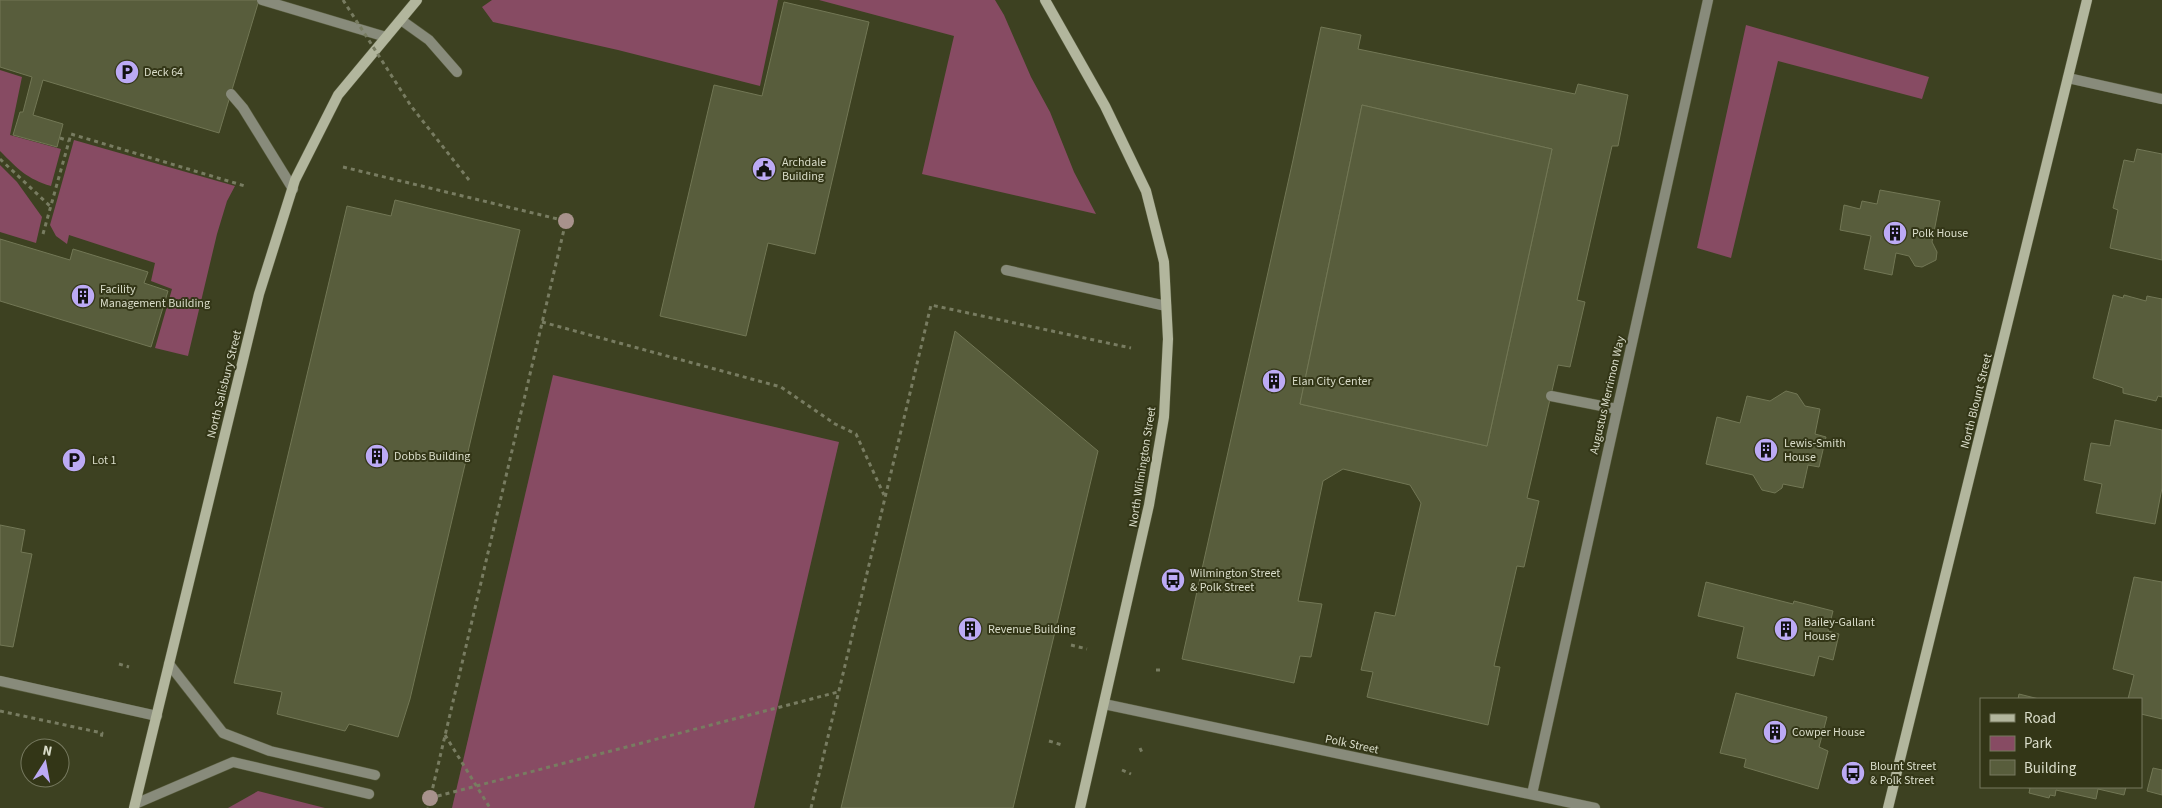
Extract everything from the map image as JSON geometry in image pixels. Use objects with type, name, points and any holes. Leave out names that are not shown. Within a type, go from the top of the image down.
[{"type":"main road","name":"North Salisbury Street","points":[[134,806],[259,294],[293,189],[338,95],[417,0]]},
{"type":"main road","name":"North Wilmington Street","points":[[1045,0],[1105,106],[1146,191],[1164,262],[1168,339],[1164,417],[1149,505],[1080,808]]},
{"type":"main road","name":"North Blount Street","points":[[1888,808],[2087,0]]},
{"type":"street","points":[[262,0],[386,37]]},
{"type":"street","name":"Augustus Merrimon Way","points":[[1532,794],[1708,0]]},
{"type":"street","points":[[401,20],[429,40],[457,72]]},
{"type":"street","points":[[2068,78],[2162,99]]},
{"type":"street","points":[[231,94],[243,108],[293,189]]},
{"type":"street","points":[[1006,270],[1166,306]]},
{"type":"street","points":[[1551,396],[1617,409]]},
{"type":"street","points":[[169,664],[223,733],[270,751],[375,775]]},
{"type":"street","points":[[0,681],[157,716]]},
{"type":"street","name":"Polk Street","points":[[1104,704],[1595,808]]},
{"type":"street","points":[[134,806],[233,762],[369,794]]},
{"type":"path","points":[[344,0],[412,106],[469,180]]},
{"type":"path","points":[[43,234],[71,134],[245,186]]},
{"type":"path","points":[[60,138],[69,140]]},
{"type":"path","points":[[0,159],[51,207]]},
{"type":"path","points":[[343,167],[566,221],[428,808]]},
{"type":"path","points":[[810,808],[931,305],[1131,348]]},
{"type":"path","points":[[542,322],[781,387],[834,424],[856,434],[884,496]]},
{"type":"path","points":[[1071,645],[1087,649]]},
{"type":"path","points":[[119,664],[129,667]]},
{"type":"path","points":[[1156,670],[1163,670]]},
{"type":"path","points":[[430,798],[838,692]]},
{"type":"path","points":[[0,712],[102,733],[101,738]]},
{"type":"path","points":[[444,734],[490,808]]},
{"type":"path","points":[[1049,741],[1062,745]]},
{"type":"path","points":[[1140,748],[1143,754]]},
{"type":"path","points":[[1122,770],[1131,774]]},
{"type":"green space","points":[[492,0],[778,0],[760,86],[618,50],[493,22],[482,7]]},
{"type":"green space","points":[[819,0],[995,0],[1004,15],[1031,77],[1050,112],[1074,172],[1096,214],[922,174],[954,36]]},
{"type":"green space","points":[[1746,25],[1929,77],[1922,99],[1778,61],[1731,258],[1697,248]]},
{"type":"green space","points":[[0,70],[22,77],[10,135],[61,149],[51,186],[23,173],[0,151]]},
{"type":"green space","points":[[74,140],[235,186],[227,201],[217,234],[188,356],[155,348],[172,289],[151,281],[155,263],[69,235],[67,244],[56,236],[50,225]]},
{"type":"green space","points":[[0,165],[17,182],[42,217],[36,243],[0,232]]},
{"type":"green space","points":[[553,375],[839,442],[754,808],[452,808]]},
{"type":"green space","points":[[258,791],[325,808],[228,808]]},
{"type":"building","name":"Deck 64","points":[[0,0],[259,0],[219,133],[43,80],[33,115],[63,124],[57,147],[13,135],[20,112],[23,112],[32,77],[0,67]]},
{"type":"building","name":"Archdale Building","points":[[784,2],[869,22],[815,254],[768,243],[746,336],[660,316],[714,85],[762,96]]},
{"type":"building","name":"Elan City Center","points":[[1321,27],[1361,35],[1358,49],[1575,94],[1578,84],[1628,95],[1618,146],[1612,146],[1577,300],[1585,302],[1570,367],[1558,365],[1527,498],[1539,501],[1524,567],[1517,566],[1494,666],[1500,667],[1488,725],[1367,697],[1373,672],[1361,670],[1375,612],[1395,616],[1421,503],[1410,485],[1343,469],[1323,481],[1298,601],[1322,604],[1311,657],[1300,656],[1294,683],[1182,659]],"holes":[[[1362,105],[1552,149],[1487,446],[1300,404]]]},
{"type":"building","points":[[1362,105],[1552,149],[1487,446],[1300,404]]},
{"type":"building","points":[[2137,149],[2162,154],[2162,260],[2110,248],[2118,210],[2113,208],[2124,160],[2134,162]]},
{"type":"building","name":"Polk House","points":[[1880,190],[1940,201],[1932,242],[1937,252],[1936,260],[1922,267],[1915,266],[1909,256],[1896,253],[1892,275],[1864,269],[1871,236],[1840,230],[1844,205],[1860,209],[1862,201],[1877,204]]},
{"type":"building","name":"Dobbs Building","points":[[395,200],[520,230],[410,699],[398,737],[349,724],[345,731],[277,714],[282,692],[234,683],[347,206],[391,216]]},
{"type":"building","name":"Facility Management Building","points":[[0,239],[70,260],[73,249],[148,272],[144,283],[168,291],[151,347],[0,301]]},
{"type":"building","points":[[2113,295],[2123,298],[2124,295],[2146,301],[2147,296],[2162,299],[2162,397],[2158,396],[2156,401],[2123,393],[2123,388],[2093,378]]},
{"type":"building","name":"Revenue Building","points":[[955,331],[1098,451],[1013,808],[841,808]]},
{"type":"building","name":"Lewis-Smith House","points":[[1786,391],[1797,394],[1805,406],[1820,409],[1815,434],[1826,437],[1819,467],[1808,465],[1803,488],[1783,484],[1782,488],[1775,493],[1762,490],[1753,475],[1706,464],[1717,417],[1740,423],[1747,396],[1770,401]]},
{"type":"building","points":[[2115,420],[2162,430],[2162,488],[2155,524],[2096,513],[2102,484],[2084,480],[2091,443],[2110,446]]},
{"type":"building","points":[[0,525],[25,530],[21,552],[32,554],[13,647],[0,645]]},
{"type":"building","points":[[2134,577],[2162,582],[2162,719],[2142,714],[2142,698],[2128,698],[2134,675],[2113,669]]},
{"type":"building","name":"Bailey-Gallant House","points":[[1706,582],[1793,604],[1794,601],[1833,611],[1828,631],[1839,634],[1833,660],[1819,656],[1814,676],[1737,658],[1744,627],[1698,616]]},
{"type":"building","name":"Cowper House","points":[[1736,693],[1827,717],[1819,747],[1828,751],[1818,789],[1744,767],[1746,759],[1720,753]]},
{"type":"building","points":[[2019,694],[2035,698],[2018,698]]},
{"type":"building","points":[[2153,768],[2162,770],[2162,795],[2147,791]]},
{"type":"building","points":[[2030,788],[2126,788],[2124,795],[2098,789],[2096,799],[2056,790],[2055,796],[2050,795],[2049,798],[2029,793]]},
{"type":"place","name":"Deck 64","points":[[127,72]]},
{"type":"place","name":"Archdale Building","points":[[764,169]]},
{"type":"place","name":"Polk House","points":[[1895,233]]},
{"type":"place","name":"Facility Management Building","points":[[83,296]]},
{"type":"place","name":"Elan City Center","points":[[1274,381]]},
{"type":"place","name":"Lewis-Smith House","points":[[1766,450]]},
{"type":"place","name":"Dobbs Building","points":[[377,456]]},
{"type":"place","name":"Lot 1","points":[[74,460]]},
{"type":"place","name":"Wilmington Street & Polk Street","points":[[1173,580]]},
{"type":"place","name":"Revenue Building","points":[[970,629]]},
{"type":"place","name":"Bailey-Gallant House","points":[[1786,629]]},
{"type":"place","name":"Cowper House","points":[[1775,732]]},
{"type":"place","name":"Blount Street & Polk Street","points":[[1853,773]]}]
